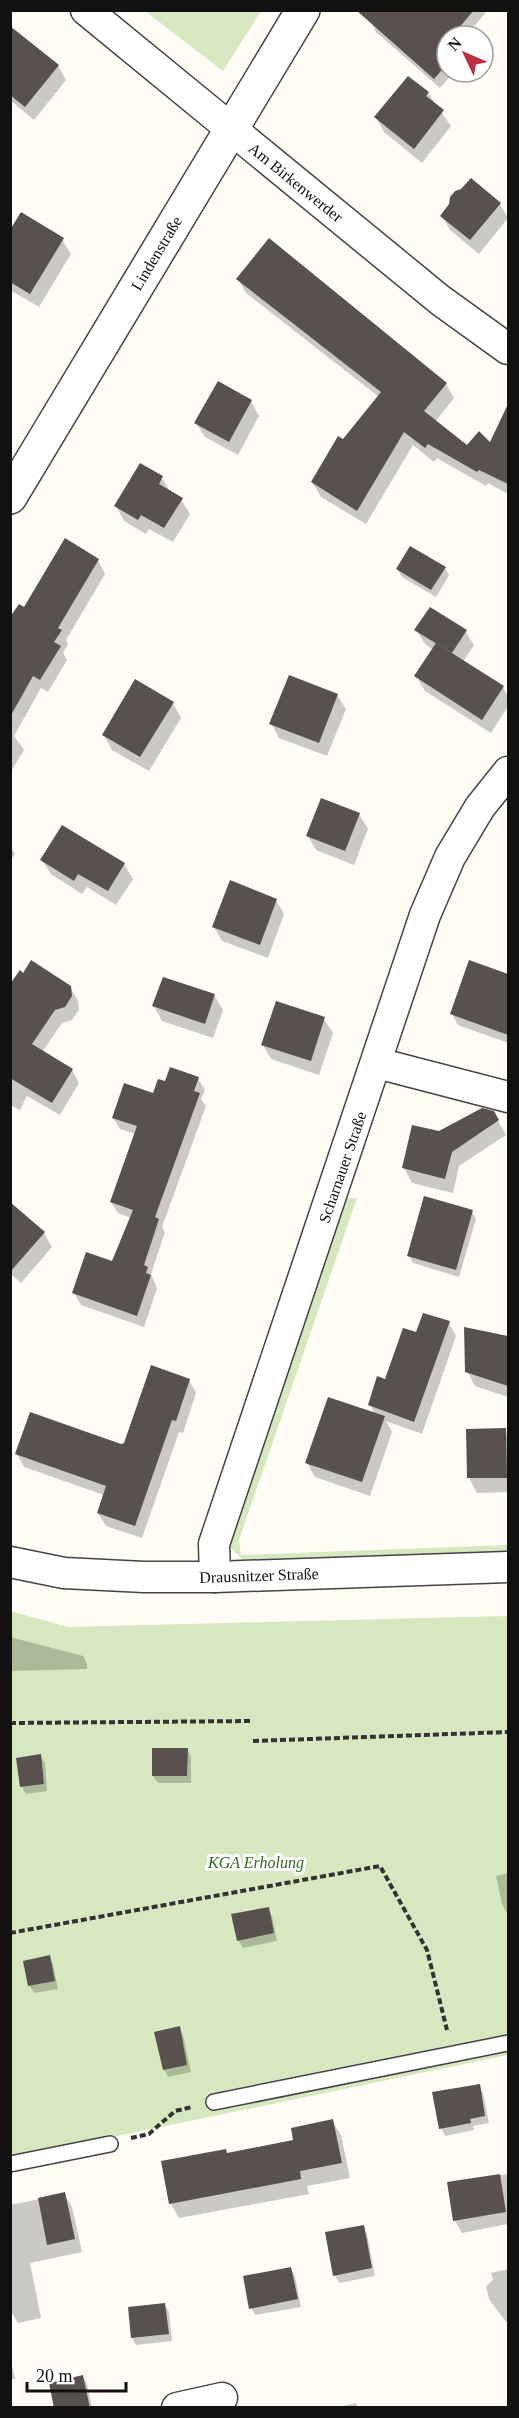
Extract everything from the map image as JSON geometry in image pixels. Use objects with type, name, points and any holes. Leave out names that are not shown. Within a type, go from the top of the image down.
[{"type":"street","name":"Am Birkenwerder","points":[[86,10],[440,300],[508,349]]},
{"type":"street","name":"Lindenstraße","points":[[10,497],[303,10]]},
{"type":"street","name":"Scharnauer Straße","points":[[215,1577],[214,1544],[425,915],[450,857],[480,807],[508,772]]},
{"type":"street","points":[[376,1063],[508,1097]]},
{"type":"street","name":"Drausnitzer Straße","points":[[10,1562],[64,1573],[144,1577],[508,1568]]},
{"type":"street","points":[[177,2408],[222,2398]]},
{"type":"lane","points":[[214,2102],[508,2043]]},
{"type":"lane","points":[[10,2164],[110,2144]]},
{"type":"path","points":[[10,1723],[252,1721]]},
{"type":"path","points":[[253,1741],[508,1732]]},
{"type":"path","points":[[10,1933],[380,1866],[427,1950],[448,2034]]},
{"type":"path","points":[[110,2144],[149,2134],[175,2111],[214,2102]]},
{"type":"green space","points":[[145,11],[261,11],[223,71]]},
{"type":"green space","points":[[357,1198],[239,1540],[241,1555],[508,1545],[508,1558],[248,1565],[231,1548],[230,1538],[342,1199]]},
{"type":"green space","name":"KGA Erholung","points":[[10,1611],[68,1627],[508,1616],[508,2055],[11,2158]]},
{"type":"building","points":[[356,10],[474,10],[462,24],[435,24],[434,79]]},
{"type":"building","points":[[10,26],[59,65],[25,107],[10,95]]},
{"type":"building","points":[[408,76],[429,92],[426,96],[444,110],[414,149],[374,117]]},
{"type":"building","points":[[471,178],[501,203],[470,240],[440,216],[449,204],[450,197]]},
{"type":"building","points":[[21,212],[64,238],[30,294],[10,282],[10,230]]},
{"type":"building","points":[[269,238],[447,383],[424,411],[467,445],[479,431],[490,442],[508,404],[508,484],[479,470],[477,472],[428,444],[425,448],[404,432],[357,511],[311,482],[338,436],[343,439],[381,392],[236,279]]},
{"type":"building","points":[[218,381],[252,400],[229,442],[194,423]]},
{"type":"building","points":[[140,463],[163,476],[159,484],[183,498],[164,528],[141,515],[138,520],[114,506]]},
{"type":"building","points":[[65,538],[99,559],[58,628],[62,630],[54,642],[61,646],[40,680],[33,676],[10,717],[10,617],[19,604],[24,607]]},
{"type":"building","points":[[410,546],[446,567],[431,590],[396,569]]},
{"type":"building","points":[[430,607],[467,630],[452,653],[414,630]]},
{"type":"building","points":[[436,643],[504,686],[482,720],[414,676]]},
{"type":"building","points":[[289,675],[338,694],[319,743],[269,724]]},
{"type":"building","points":[[135,679],[174,702],[140,757],[102,735]]},
{"type":"building","points":[[321,798],[360,813],[345,851],[306,836]]},
{"type":"building","points":[[62,825],[125,863],[108,891],[78,874],[74,881],[40,860]]},
{"type":"building","points":[[230,880],[277,899],[260,945],[212,927]]},
{"type":"building","points":[[31,960],[71,986],[72,996],[65,1007],[55,1010],[32,1044],[73,1069],[52,1103],[10,1078],[10,984],[20,970],[23,973]]},
{"type":"building","points":[[469,960],[508,974],[508,1035],[450,1014]]},
{"type":"building","points":[[163,977],[215,994],[205,1024],[152,1006]]},
{"type":"building","points":[[276,1001],[325,1017],[311,1061],[261,1045]]},
{"type":"building","points":[[170,1067],[199,1077],[194,1091],[200,1093],[155,1217],[159,1219],[144,1265],[148,1267],[146,1273],[151,1275],[137,1316],[72,1293],[86,1252],[112,1261],[133,1210],[110,1202],[137,1126],[112,1118],[124,1083],[153,1093],[158,1079],[165,1081]]},
{"type":"building","points":[[482,1108],[494,1111],[499,1120],[452,1152],[445,1179],[402,1168],[412,1125],[439,1131]]},
{"type":"building","points":[[424,1196],[473,1210],[456,1270],[407,1256]]},
{"type":"building","points":[[10,1202],[45,1232],[10,1272]]},
{"type":"building","points":[[423,1313],[450,1321],[414,1422],[368,1405],[377,1376],[385,1379],[403,1328],[416,1332]]},
{"type":"building","points":[[464,1327],[508,1336],[508,1386],[465,1372]]},
{"type":"building","points":[[151,1365],[190,1379],[176,1421],[172,1420],[135,1526],[97,1513],[106,1486],[15,1454],[30,1412],[121,1444],[124,1443]]},
{"type":"building","points":[[328,1397],[385,1416],[362,1482],[305,1463]]},
{"type":"building","points":[[506,1428],[507,1478],[467,1478],[466,1429]]},
{"type":"building","points":[[152,1748],[188,1748],[187,1776],[152,1776]]},
{"type":"building","points":[[41,1754],[44,1784],[20,1787],[16,1758]]},
{"type":"building","points":[[269,1907],[274,1933],[237,1941],[231,1914]]},
{"type":"building","points":[[50,1955],[55,1981],[28,1986],[23,1961]]},
{"type":"building","points":[[180,2026],[187,2065],[163,2070],[154,2032]]},
{"type":"building","points":[[480,2084],[485,2116],[470,2119],[471,2123],[439,2129],[432,2092]]},
{"type":"building","points":[[333,2119],[342,2163],[300,2171],[301,2179],[169,2204],[161,2161],[226,2149],[227,2153],[293,2140],[291,2128]]},
{"type":"building","points":[[500,2174],[506,2212],[453,2221],[447,2182]]},
{"type":"building","points":[[65,2192],[75,2239],[47,2245],[38,2198]]},
{"type":"building","points":[[364,2225],[372,2268],[333,2276],[325,2232]]},
{"type":"building","points":[[291,2267],[298,2299],[249,2309],[243,2276]]},
{"type":"building","points":[[165,2303],[169,2334],[131,2338],[128,2307]]},
{"type":"building","points":[[83,2375],[90,2408],[54,2408],[49,2383]]}]
